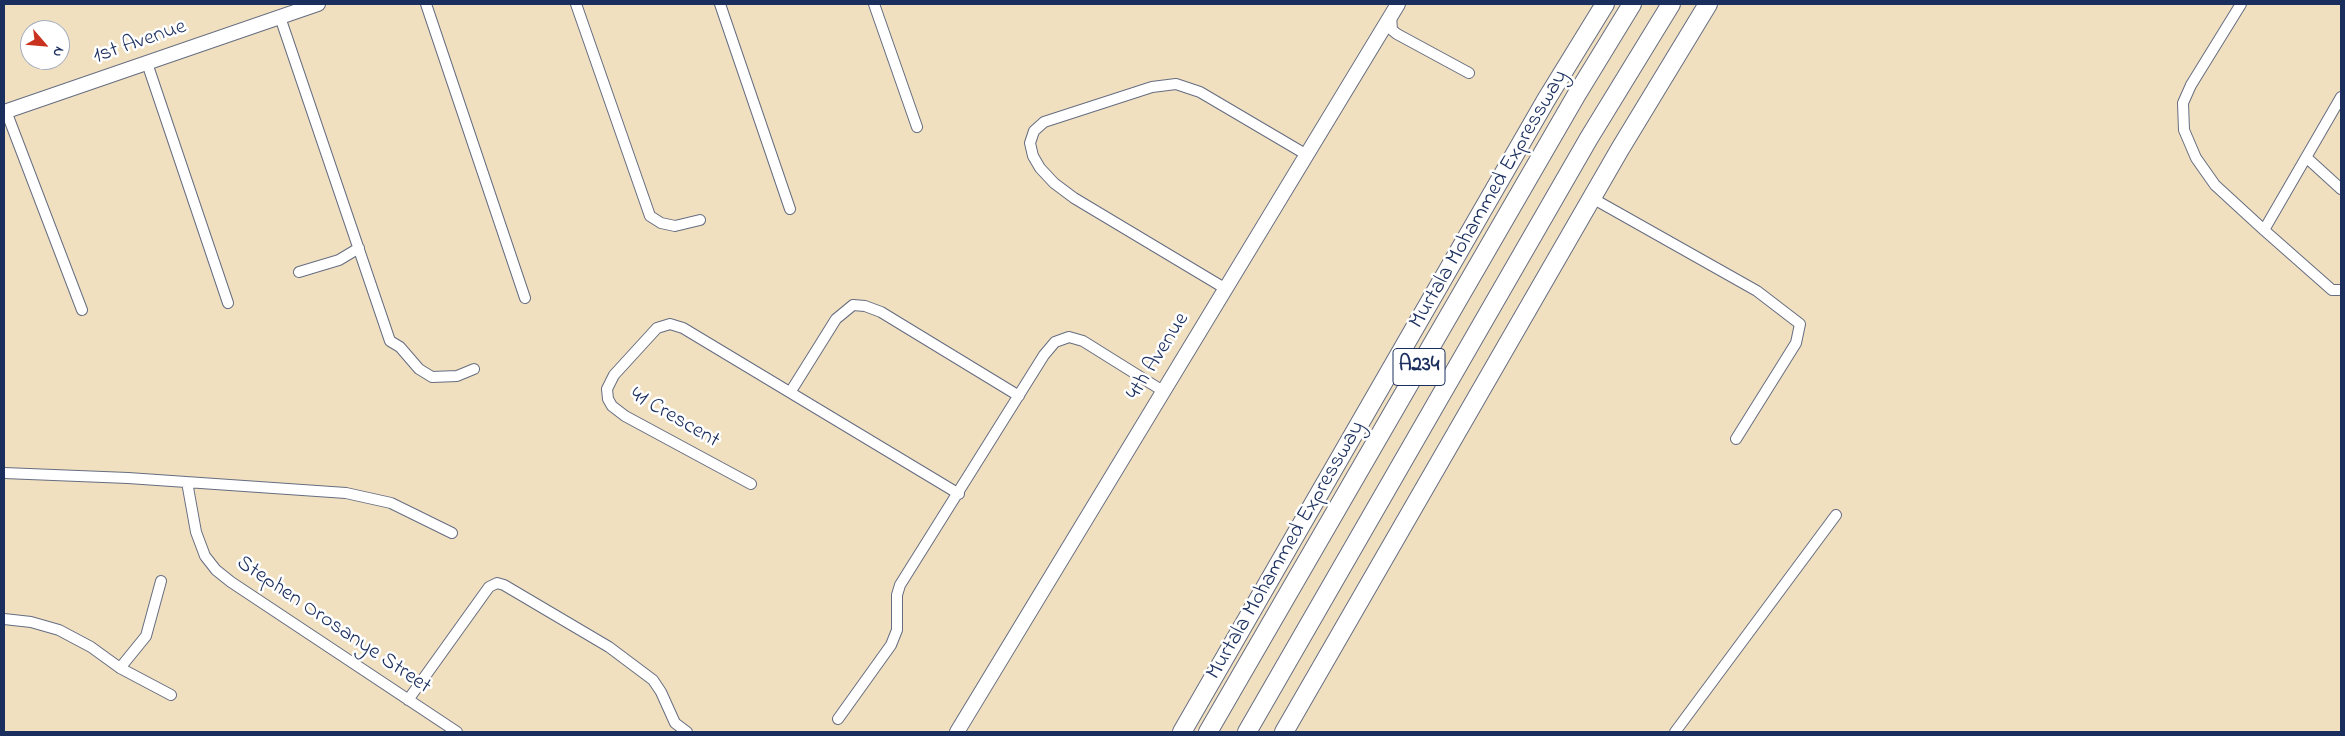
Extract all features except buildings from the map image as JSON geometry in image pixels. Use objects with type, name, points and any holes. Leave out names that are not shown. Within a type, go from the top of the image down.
[{"type":"highway","name":"Murtala Mohammed Expressway","points":[[1182,732],[1546,100],[1605,4]]},
{"type":"highway","name":"Murtala Mohammed Expressway","points":[[1208,732],[1577,94],[1632,4]]},
{"type":"highway","name":"A234","points":[[1247,732],[1589,138],[1671,4]]},
{"type":"highway","points":[[1284,732],[1592,198],[1708,4]]},
{"type":"highway","points":[[1196,732],[1236,682]]},
{"type":"highway","points":[[1256,732],[1269,694]]},
{"type":"street","name":"1st Avenue","points":[[5,111],[318,4]]},
{"type":"street","points":[[426,4],[525,298]]},
{"type":"street","points":[[576,4],[650,216],[661,223],[675,226],[700,220]]},
{"type":"street","points":[[720,4],[790,209]]},
{"type":"street","points":[[874,4],[917,127]]},
{"type":"street","name":"4th Avenue","points":[[957,732],[1398,4]]},
{"type":"street","points":[[2241,4],[2191,85],[2183,103],[2184,130],[2196,158],[2215,185],[2332,290],[2341,290]]},
{"type":"street","points":[[1391,16],[1392,30],[1397,34],[1469,73]]},
{"type":"street","points":[[280,17],[390,341],[400,347],[419,369],[432,377],[458,376],[474,368]]},
{"type":"street","points":[[147,63],[228,303]]},
{"type":"street","points":[[1226,288],[1074,198],[1054,183],[1040,168],[1033,156],[1030,143],[1034,131],[1044,122],[1152,87],[1176,84],[1200,92],[1307,155]]},
{"type":"street","points":[[2264,230],[2341,97]]},
{"type":"street","points":[[5,111],[82,310]]},
{"type":"street","points":[[2307,158],[2341,189]]},
{"type":"street","points":[[1592,198],[1757,291],[1800,324],[1796,343],[1736,439]]},
{"type":"street","points":[[300,272],[339,260],[359,248]]},
{"type":"street","points":[[791,391],[836,319],[853,305],[865,306],[881,312],[1019,396]]},
{"type":"street","name":"41 Crescent","points":[[751,484],[625,416],[612,406],[608,399],[607,389],[614,375],[657,328],[670,324],[683,328],[791,391],[959,494]]},
{"type":"street","points":[[838,719],[891,645],[897,630],[897,595],[900,585],[1019,396],[1056,342],[1069,337],[1084,341],[1163,391]]},
{"type":"street","points":[[4,473],[128,478],[346,493],[391,503],[452,532]]},
{"type":"street","name":"Stephen Orosanye Street","points":[[187,482],[196,532],[205,556],[216,570],[231,582],[457,732]]},
{"type":"street","points":[[1675,732],[1836,515]]},
{"type":"street","points":[[120,668],[146,636],[161,580]]},
{"type":"street","points":[[408,700],[489,587],[497,583],[504,585],[609,647],[653,680],[661,692],[675,723],[687,732]]},
{"type":"street","points":[[4,619],[31,622],[59,630],[91,647],[120,668],[171,695]]}]
